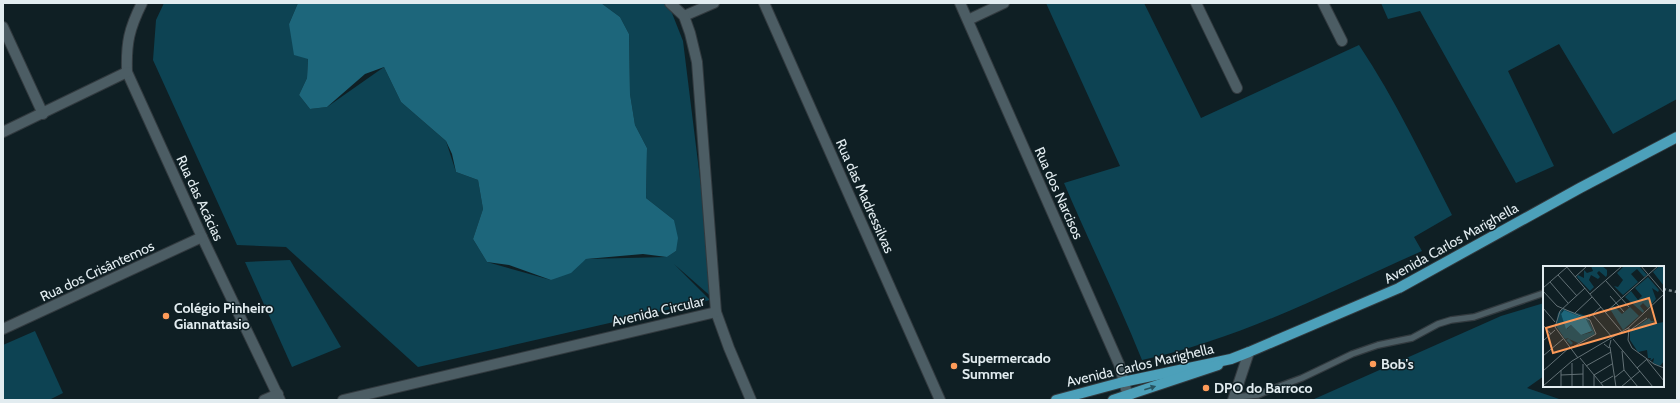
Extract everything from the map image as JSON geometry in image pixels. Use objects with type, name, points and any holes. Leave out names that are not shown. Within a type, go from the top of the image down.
[{"type":"main road","name":"Avenida Carlos Marighella","points":[[1113,400],[1128,398],[1212,368],[1399,288],[1580,188],[1677,137]]},
{"type":"main road","name":"Avenida Carlos Marighella","points":[[1056,400],[1123,382],[1231,359]]},
{"type":"street","name":"Rua das Acácias","points":[[142,3],[128,36],[126,51],[127,72],[202,237],[279,397]]},
{"type":"street","name":"Avenida Circular","points":[[343,400],[716,312],[697,62],[690,32],[684,16],[670,3]]},
{"type":"street","points":[[684,16],[714,3]]},
{"type":"street","name":"Rua das Madressilvas","points":[[764,3],[940,400]]},
{"type":"street","name":"Rua dos Narcisos","points":[[960,3],[1118,364],[1128,398]]},
{"type":"street","points":[[968,20],[1004,3]]},
{"type":"street","points":[[1196,3],[1237,88]]},
{"type":"street","points":[[1323,3],[1342,41]]},
{"type":"street","points":[[3,26],[43,114]]},
{"type":"street","points":[[3,132],[43,114],[127,72]]},
{"type":"street","name":"Rua dos Crisântemos","points":[[3,329],[202,237]]},
{"type":"street","points":[[716,312],[729,348],[751,400]]},
{"type":"street","points":[[1234,399],[1249,352]]},
{"type":"street","points":[[264,400],[279,397]]},
{"type":"lane","points":[[1234,399],[1258,395],[1272,388],[1302,378],[1352,354],[1378,345],[1412,338],[1438,324],[1451,320],[1474,317],[1543,293]]},
{"type":"path","points":[[1664,289],[1677,292]]},
{"type":"shaded area","points":[[164,3],[298,3],[289,24],[308,58],[307,78],[299,95],[310,109],[327,107],[384,67],[401,102],[446,141],[456,172],[478,180],[483,209],[473,239],[487,262],[551,280],[586,259],[667,257],[676,251],[674,220],[646,198],[647,148],[635,125],[630,94],[629,34],[620,17],[601,3],[668,3],[683,41],[715,300],[674,264],[710,300],[418,367],[286,247],[237,245],[153,60],[156,20]]},
{"type":"shaded area","points":[[298,3],[601,3],[620,17],[629,34],[630,94],[635,125],[647,148],[646,198],[674,220],[678,238],[676,251],[667,257],[643,254],[586,259],[571,273],[551,280],[509,265],[487,262],[473,239],[483,209],[478,180],[456,172],[452,154],[446,141],[401,102],[384,67],[365,74],[327,107],[310,109],[299,95],[307,78],[308,59],[294,55],[289,24]]},
{"type":"shaded area","points":[[1046,3],[1144,3],[1201,118],[1359,45],[1397,107],[1452,215],[1414,237],[1422,251],[1319,298],[1249,327],[1214,340],[1142,360],[1064,183],[1120,166]]},
{"type":"shaded area","points":[[1381,3],[1677,3],[1677,99],[1613,134],[1559,44],[1508,71],[1554,166],[1516,183],[1420,11],[1388,19]]},
{"type":"shaded area","points":[[290,260],[341,347],[292,367],[245,262]]},
{"type":"shaded area","points":[[1543,303],[1543,377],[1527,388],[1562,400],[1312,400],[1501,316]]},
{"type":"shaded area","points":[[35,331],[63,393],[49,400],[3,400],[3,345]]},
{"type":"place","name":"Colégio Pinheiro Giannattasio","points":[[166,316]]},
{"type":"place","name":"Bob's","points":[[1373,364]]},
{"type":"place","name":"Supermercado Summer","points":[[954,366]]},
{"type":"place","name":"DPO do Barroco","points":[[1206,388]]}]
